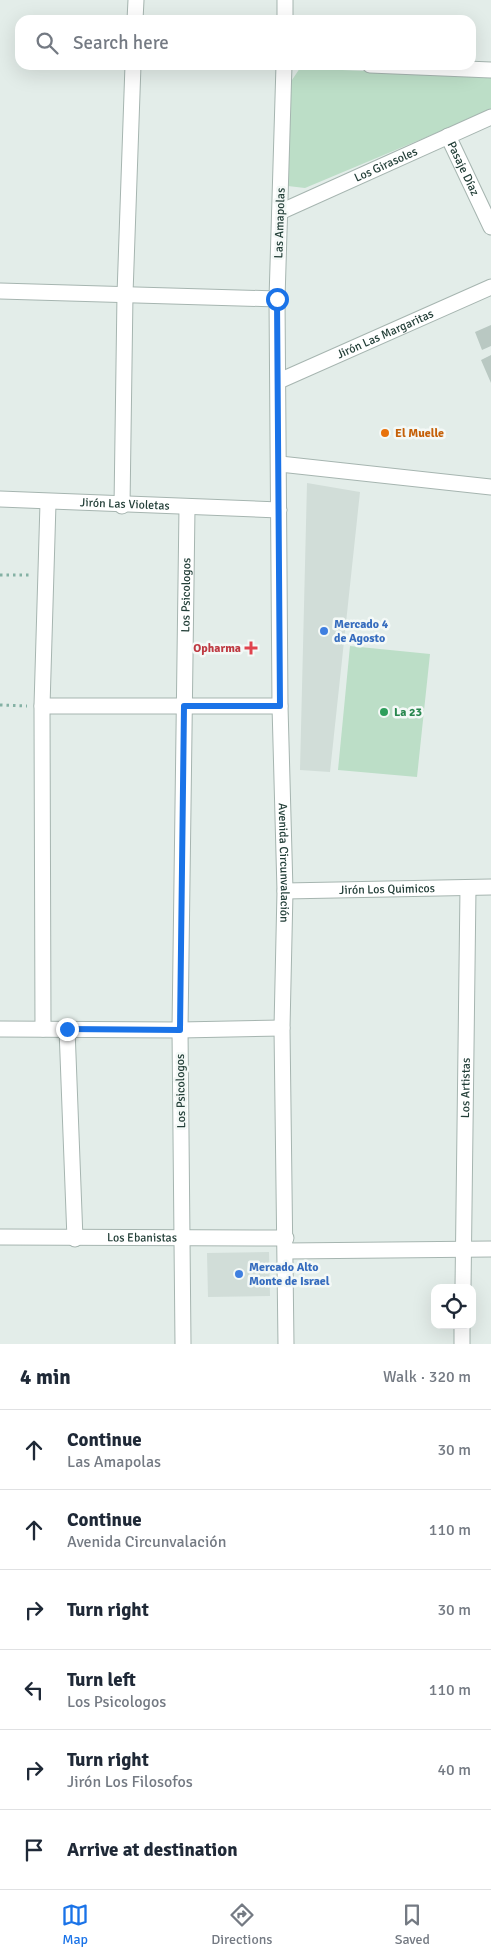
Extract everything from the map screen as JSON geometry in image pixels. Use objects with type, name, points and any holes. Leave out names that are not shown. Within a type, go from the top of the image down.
[{"type":"street","points":[[135,15],[136,0]]},
{"type":"street","points":[[285,0],[285,15]]},
{"type":"street","points":[[476,69],[491,70]]},
{"type":"street","points":[[122,506],[125,294],[133,70]]},
{"type":"street","name":"Las Amapolas","points":[[279,380],[277,299],[284,70]]},
{"type":"street","name":"Los Girasoles","points":[[280,212],[491,118]]},
{"type":"street","name":"Pasaje Díaz","points":[[448,136],[491,228]]},
{"type":"street","name":"Jirón Las Margaritas","points":[[279,380],[491,287]]},
{"type":"street","points":[[0,291],[277,299]]},
{"type":"street","name":"Avenida Circunvalación","points":[[279,380],[280,706],[285,891],[282,1028],[286,1344]]},
{"type":"street","points":[[280,464],[491,487]]},
{"type":"street","name":"Jirón Las Violetas","points":[[0,499],[122,506],[278,510]]},
{"type":"street","points":[[43,1029],[42,706],[48,503]]},
{"type":"street","name":"Los Psicologos","points":[[183,1344],[180,1030],[187,508]]},
{"type":"street","points":[[42,706],[280,706]]},
{"type":"street","name":"Jirón Los Quimicos","points":[[285,891],[491,887]]},
{"type":"street","name":"Los Artistas","points":[[463,1284],[468,888]]},
{"type":"street","points":[[0,1029],[180,1030],[282,1028]]},
{"type":"street","points":[[67,1029],[75,1239]]},
{"type":"street","name":"Los Ebanistas","points":[[0,1237],[75,1239],[183,1238],[286,1244],[491,1249]]},
{"type":"street","points":[[462,1329],[462,1344]]},
{"type":"path","points":[[0,575],[46,574]]},
{"type":"path","points":[[0,705],[42,706]]},
{"type":"shaded area","name":"Mercado 4 de Agosto","points":[[307,483],[360,492],[330,772],[300,770]]},
{"type":"shaded area","name":"Mercado Alto Monte de Israel","points":[[269,1252],[270,1296],[208,1297],[207,1253]]},
{"type":"green space","points":[[299,70],[342,70],[491,77],[491,110],[305,188],[288,186],[290,83]]},
{"type":"green space","name":"La 23","points":[[350,646],[430,654],[417,777],[338,770]]},
{"type":"building","points":[[491,325],[491,346],[482,350],[475,332]]},
{"type":"building","points":[[491,355],[491,383],[481,360]]},
{"type":"place","name":"El Muelle","points":[[385,433]]},
{"type":"place","name":"Mercado 4 de Agosto","points":[[324,631]]},
{"type":"place","name":"Opharma","points":[[251,648]]},
{"type":"place","name":"La 23","points":[[384,712]]},
{"type":"place","name":"Mercado Alto Monte de Israel","points":[[239,1274]]},
{"type":"route","points":[[67,1029],[180,1030],[184,706],[280,706],[278,510],[280,464],[277,299]]}]
